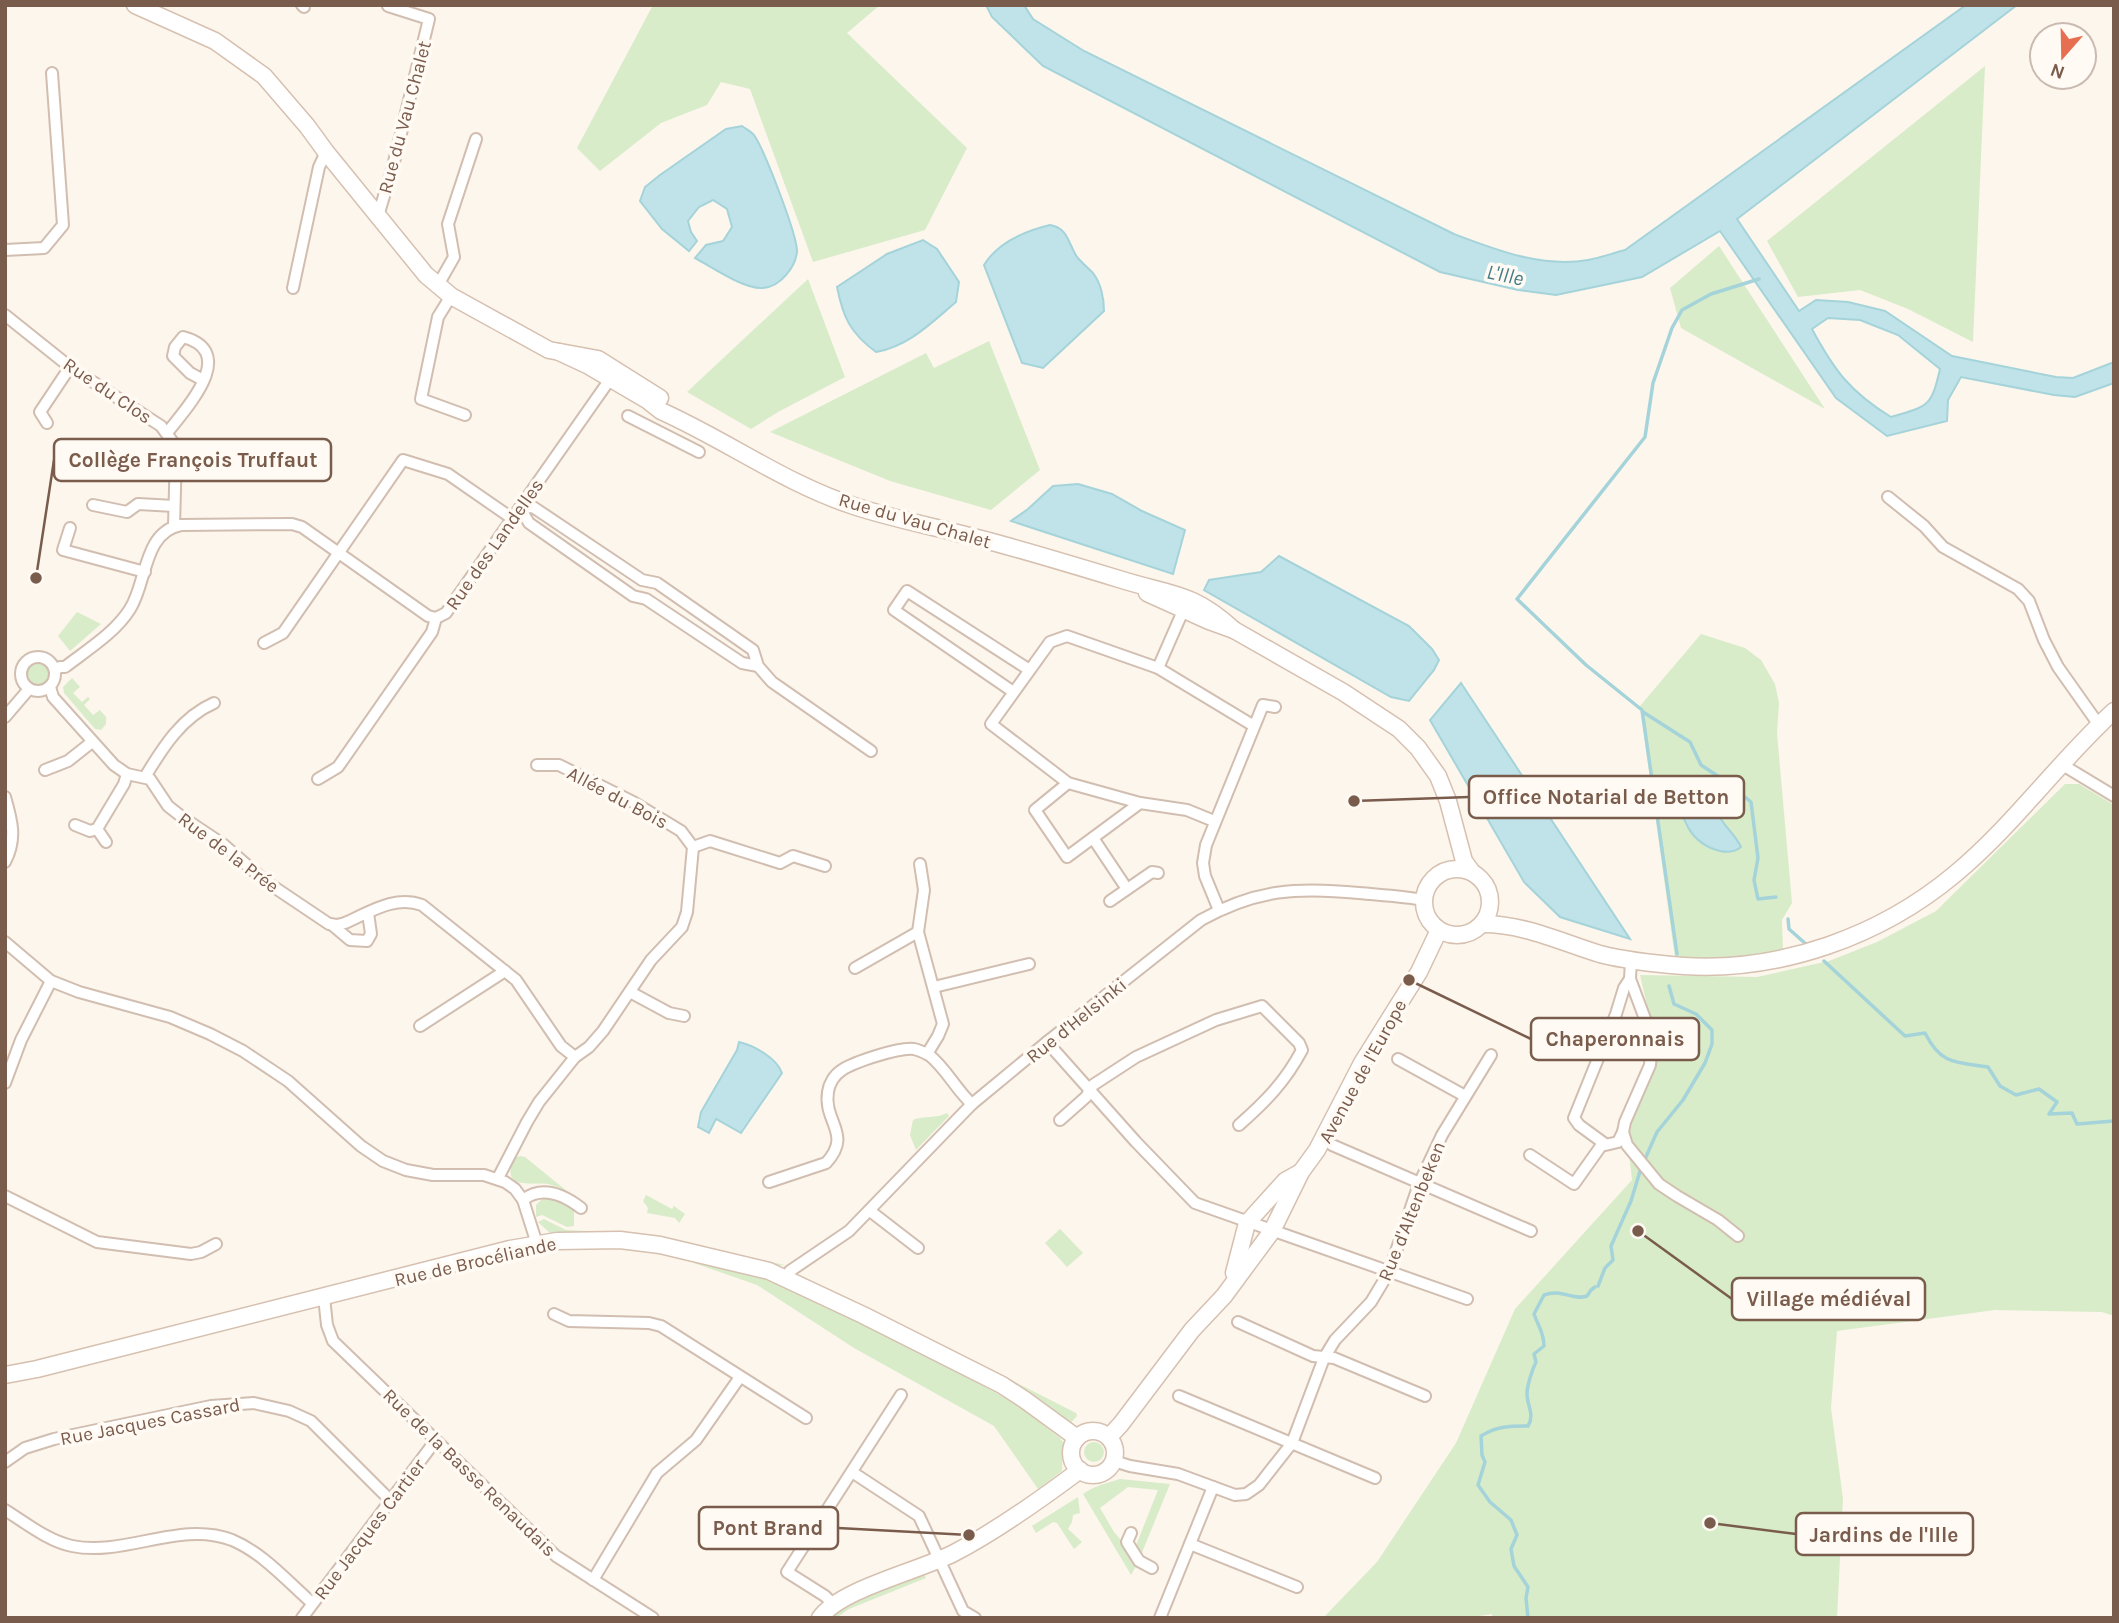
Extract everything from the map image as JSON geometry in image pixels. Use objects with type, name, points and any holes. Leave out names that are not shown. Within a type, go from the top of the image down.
[{"type":"street","name":"Rue du Vau Chalet","points":[[140,6],[215,41],[252,66],[274,86],[426,275],[451,296],[535,344],[559,352],[598,359],[613,375],[654,392],[678,419],[799,484],[855,506],[1174,592],[1186,604],[1215,612],[1234,630],[1343,692],[1399,729],[1418,748],[1438,776],[1464,862],[1472,872]]},
{"type":"street","name":"Rue du Vau Chalet","points":[[378,216],[429,19],[388,6]]},
{"type":"street","points":[[5,250],[44,248],[64,225],[52,73]]},
{"type":"street","points":[[438,285],[454,257],[448,224],[476,139]]},
{"type":"street","points":[[293,289],[319,167],[326,152]]},
{"type":"street","points":[[451,296],[438,317],[421,399],[465,415]]},
{"type":"street","name":"Rue du Clos","points":[[5,315],[70,367],[161,426],[167,433],[176,452],[174,526]]},
{"type":"street","points":[[47,424],[40,412],[70,367]]},
{"type":"street","name":"Rue des Landelles","points":[[318,779],[338,767],[432,632],[436,618],[446,613],[613,375]]},
{"type":"street","points":[[167,433],[197,394],[202,380]]},
{"type":"street","points":[[628,416],[699,452]]},
{"type":"street","points":[[671,438],[678,419]]},
{"type":"street","points":[[264,643],[283,633],[403,460],[448,474],[513,519]]},
{"type":"street","points":[[1888,497],[1924,526],[1943,547],[2018,589],[2029,601],[2057,667],[2099,725]]},
{"type":"street","points":[[93,505],[127,512],[138,504],[174,506]]},
{"type":"street","points":[[758,666],[742,663],[646,599],[633,596],[529,523],[520,508],[533,507],[642,580],[657,583],[753,650],[758,666],[772,681],[871,751]]},
{"type":"street","points":[[55,670],[65,667],[123,620],[136,599],[152,547],[160,535],[174,526],[292,524],[302,527],[428,617],[436,618]]},
{"type":"street","points":[[69,528],[63,550],[145,572]]},
{"type":"street","points":[[633,596],[642,580]]},
{"type":"street","points":[[1012,691],[894,610],[906,591],[1028,669]]},
{"type":"street","points":[[1158,668],[1186,604]]},
{"type":"street","points":[[1214,821],[1187,810],[1140,803],[1068,783],[990,724],[1050,642],[1067,636],[1158,668],[1254,726]]},
{"type":"street","points":[[37,657],[52,664],[55,676],[50,687],[43,691],[29,689],[24,685],[21,673],[26,662],[37,657]]},
{"type":"street","points":[[50,687],[53,697],[114,765],[127,774],[145,777],[184,721],[214,703]]},
{"type":"street","points":[[5,717],[29,689]]},
{"type":"street","points":[[1219,910],[1207,884],[1203,863],[1206,845],[1263,705],[1275,707]]},
{"type":"street","points":[[1483,924],[1523,928],[1603,955],[1686,966],[1786,958],[1822,947],[1870,929],[1908,908],[1955,874],[2114,711]]},
{"type":"street","points":[[45,770],[68,761],[92,742]]},
{"type":"street","points":[[2061,764],[2114,796]]},
{"type":"street","name":"Allée du Bois","points":[[537,765],[559,765],[633,802],[681,831],[693,847]]},
{"type":"street","points":[[75,825],[90,831],[97,829],[124,784],[127,774]]},
{"type":"street","name":"Rue de la Prée","points":[[145,777],[153,782],[168,806],[224,845],[265,881],[350,940],[367,941],[371,934],[368,913]]},
{"type":"street","points":[[1068,783],[1035,810],[1067,857],[1140,803]]},
{"type":"street","points":[[5,797],[13,833],[11,850],[5,862]]},
{"type":"street","points":[[97,829],[106,842]]},
{"type":"street","points":[[1446,870],[1454,856],[1457,832]]},
{"type":"street","points":[[1093,838],[1127,889]]},
{"type":"street","points":[[498,1178],[527,1122],[575,1057],[589,1047],[603,1031],[651,960],[676,935],[685,921],[693,847],[710,841],[779,863],[793,856],[825,866]]},
{"type":"street","points":[[920,864],[924,890],[918,932],[943,1024],[927,1054]]},
{"type":"street","points":[[1460,868],[1472,872],[1487,886],[1491,905],[1483,924],[1473,932],[1462,935],[1450,935],[1439,930],[1430,922],[1425,912],[1427,887],[1435,877],[1446,870],[1460,868]]},
{"type":"street","points":[[1110,901],[1152,872],[1158,873]]},
{"type":"street","name":"Rue d'Helsinki","points":[[786,1277],[790,1271],[841,1237],[870,1211],[972,1104],[1184,933],[1219,910],[1257,895],[1297,889],[1424,900]]},
{"type":"street","points":[[331,925],[342,925],[397,901],[410,900],[422,905],[505,971],[523,989],[561,1046],[575,1057]]},
{"type":"street","points":[[1491,905],[1523,928]]},
{"type":"street","name":"Avenue de l'Europe","points":[[1109,1437],[1272,1231],[1301,1172],[1317,1150],[1350,1084],[1384,1026],[1419,972],[1439,930]]},
{"type":"street","points":[[855,968],[918,932]]},
{"type":"street","points":[[5,942],[51,981],[79,992],[170,1017],[243,1051],[288,1081],[360,1146],[383,1161],[407,1170],[433,1175],[484,1175],[498,1178],[515,1189],[523,1200],[537,1244]]},
{"type":"street","points":[[1530,1155],[1574,1184],[1597,1150],[1605,1144],[1618,1142],[1650,1065],[1651,1053],[1650,1032],[1630,979],[1631,960]]},
{"type":"street","points":[[934,987],[1029,964]]},
{"type":"street","points":[[420,1026],[505,971]]},
{"type":"street","points":[[1605,1144],[1575,1122],[1574,1118],[1586,1093],[1623,988],[1630,979]]},
{"type":"street","points":[[5,1083],[20,1040],[51,981]]},
{"type":"street","points":[[630,992],[669,1013],[684,1016]]},
{"type":"street","points":[[1060,1121],[1086,1097],[1093,1085],[1136,1058],[1216,1020],[1262,1006],[1299,1043],[1302,1050],[1272,1096],[1240,1125]]},
{"type":"street","points":[[1047,1042],[1195,1203],[1467,1299]]},
{"type":"street","points":[[769,1182],[826,1163],[832,1156],[839,1138],[827,1093],[839,1072],[850,1066],[899,1050],[914,1049],[927,1054],[972,1104]]},
{"type":"street","name":"Rue d'Altenbeken","points":[[1114,1461],[1178,1474],[1235,1495],[1246,1494],[1273,1469],[1292,1443],[1324,1358],[1335,1340],[1371,1302],[1389,1272],[1419,1184],[1441,1135],[1491,1055]]},
{"type":"street","points":[[1398,1059],[1465,1096]]},
{"type":"street","points":[[1623,1132],[1627,1145],[1667,1191],[1718,1220],[1738,1236]]},
{"type":"street","points":[[1332,1145],[1531,1231]]},
{"type":"street","name":"Avenue de l'Europe","points":[[1232,1282],[1247,1223],[1284,1181],[1301,1172]]},
{"type":"street","points":[[523,1200],[544,1191],[562,1196],[581,1208]]},
{"type":"street","points":[[5,1196],[101,1243],[191,1254],[216,1244]]},
{"type":"street","points":[[870,1211],[918,1248]]},
{"type":"street","name":"Rue de Brocéliande","points":[[5,1374],[37,1369],[537,1244],[582,1239],[640,1242],[786,1277],[1002,1385],[1077,1438]]},
{"type":"street","name":"Rue de la Basse Renaudais","points":[[324,1297],[327,1325],[333,1341],[556,1556],[653,1618]]},
{"type":"street","points":[[554,1314],[569,1321],[649,1323],[661,1326],[806,1418]]},
{"type":"street","points":[[1238,1322],[1313,1356],[1334,1358],[1425,1396]]},
{"type":"street","points":[[593,1580],[657,1473],[696,1440],[740,1377]]},
{"type":"street","points":[[832,1604],[825,1596],[787,1572],[901,1395]]},
{"type":"street","points":[[1179,1395],[1376,1478]]},
{"type":"street","name":"Rue Jacques Cassard","points":[[5,1462],[25,1448],[54,1439],[211,1406],[254,1402],[289,1411],[311,1421],[391,1501]]},
{"type":"street","points":[[1092,1431],[1109,1437],[1114,1444],[1114,1461],[1101,1473],[1087,1474],[1080,1470],[1071,1451],[1077,1438],[1092,1431]]},
{"type":"street","name":"Rue Jacques Cartier","points":[[302,1618],[436,1440]]},
{"type":"street","points":[[820,1618],[832,1604],[940,1560],[1049,1494],[1080,1470]]},
{"type":"street","points":[[852,1472],[919,1516],[963,1611],[975,1618]]},
{"type":"street","points":[[1160,1618],[1213,1487]]},
{"type":"street","points":[[5,1510],[57,1541],[82,1547],[109,1548],[190,1534],[222,1537],[252,1552],[312,1604]]},
{"type":"street","points":[[1131,1533],[1127,1542],[1139,1561],[1152,1568]]},
{"type":"street","points":[[1190,1544],[1297,1587]]},
{"type":"green space","points":[[653,5],[880,5],[847,33],[967,148],[925,230],[813,262],[750,89],[721,82],[707,105],[661,123],[600,171],[577,148]]},
{"type":"green space","points":[[1985,66],[1973,342],[1908,309],[1860,290],[1798,297],[1767,241]]},
{"type":"green space","points":[[1719,246],[1825,409],[1681,328],[1670,288]]},
{"type":"green space","points":[[808,279],[845,377],[751,429],[687,392]]},
{"type":"green space","points":[[989,341],[1040,470],[991,510],[890,481],[770,432],[926,353],[934,368]]},
{"type":"green space","points":[[77,612],[101,624],[70,651],[58,636]]},
{"type":"green space","points":[[1701,634],[1745,648],[1761,660],[1775,684],[1779,703],[1777,733],[1792,903],[1782,920],[1783,951],[1718,959],[1675,958],[1640,706]]},
{"type":"green space","points":[[38,664],[46,667],[49,675],[46,683],[38,686],[30,683],[27,675],[30,667]]},
{"type":"green space","points":[[72,678],[80,687],[73,693],[82,702],[88,697],[90,699],[84,705],[93,715],[100,710],[106,717],[106,724],[101,730],[95,729],[64,693],[63,687]]},
{"type":"green space","points":[[2065,784],[2079,784],[2114,805],[2114,1316],[2102,1312],[1995,1310],[1837,1331],[1831,1408],[1843,1499],[1837,1618],[1492,1618],[1492,1614],[1467,1618],[1323,1618],[1377,1562],[1456,1443],[1515,1309],[1632,1180],[1626,1128],[1650,1081],[1657,1048],[1640,975],[1757,977],[1829,961],[1877,942],[1936,911]]},
{"type":"green space","points":[[947,1113],[949,1116],[916,1150],[910,1135],[913,1120]]},
{"type":"green space","points":[[525,1157],[573,1196],[548,1184],[519,1183],[514,1180],[511,1169],[514,1158]]},
{"type":"green space","points":[[646,1195],[672,1209],[674,1206],[685,1214],[679,1223],[675,1218],[647,1213],[648,1208],[643,1201]]},
{"type":"green space","points":[[544,1197],[557,1199],[574,1209],[574,1226],[567,1227],[542,1215],[536,1217],[536,1205]]},
{"type":"green space","points":[[544,1219],[566,1230],[626,1233],[785,1265],[773,1266],[551,1234],[538,1222]]},
{"type":"green space","points":[[1060,1229],[1083,1253],[1067,1267],[1045,1243]]},
{"type":"green space","points":[[694,1260],[784,1283],[970,1376],[969,1378],[1021,1407],[1060,1438],[1063,1442],[1062,1471],[1038,1489],[994,1426],[854,1348],[757,1285],[694,1263]]},
{"type":"green space","points":[[1011,1380],[1076,1413],[1077,1416],[1069,1425],[1011,1383]]},
{"type":"green space","points":[[1094,1442],[1101,1445],[1104,1452],[1101,1459],[1094,1462],[1087,1459],[1084,1452],[1087,1445]]},
{"type":"green space","points":[[1120,1479],[1170,1484],[1141,1555],[1135,1548],[1158,1490],[1128,1487],[1100,1508],[1114,1532],[1139,1561],[1131,1575],[1083,1494]]},
{"type":"green space","points":[[1078,1497],[1080,1513],[1073,1515],[1068,1529],[1082,1542],[1074,1549],[1057,1523],[1053,1522],[1036,1533],[1032,1526]]},
{"type":"green space","points":[[923,1572],[926,1578],[849,1609],[836,1618],[826,1618],[836,1608]]},
{"type":"water","name":"L'Ille","points":[[986,5],[1024,5],[1033,19],[1084,51],[1454,234],[1536,260],[1571,262],[1625,250],[1966,5],[2017,5],[1737,219],[1799,311],[1816,300],[1848,302],[1885,311],[1952,356],[2056,377],[2073,378],[2114,362],[2114,383],[2075,397],[1961,377],[1948,400],[1947,421],[1887,436],[1836,398],[1720,231],[1642,277],[1556,295],[1518,290],[1440,272],[1043,66],[992,17]],"holes":[[[1828,318],[1860,320],[1898,335],[1940,369],[1934,391],[1926,404],[1891,417],[1864,398],[1844,379],[1812,329]]]},
{"type":"water","points":[[742,126],[754,135],[765,158],[796,242],[796,257],[786,275],[775,284],[763,288],[738,282],[695,258],[706,245],[723,241],[732,227],[727,209],[713,200],[699,207],[688,221],[697,241],[689,251],[662,229],[640,201],[645,187],[660,175],[726,129]]},
{"type":"water","points":[[1050,225],[1061,229],[1077,257],[1096,277],[1102,291],[1104,311],[1043,368],[1022,363],[984,265],[1004,244]]},
{"type":"water","points":[[923,240],[937,249],[959,282],[956,302],[909,339],[876,352],[849,324],[837,287],[887,254]]},
{"type":"water","points":[[1078,484],[1112,494],[1185,530],[1173,574],[1011,521],[1053,486]]},
{"type":"water","points":[[1279,556],[1409,626],[1432,649],[1439,660],[1409,701],[1391,697],[1204,590],[1209,580],[1261,572]]},
{"type":"water","points":[[1461,683],[1630,939],[1560,917],[1524,882],[1430,720]]},
{"type":"water","points":[[1686,781],[1702,784],[1707,788],[1721,819],[1741,847],[1732,852],[1720,851],[1710,848],[1694,836],[1681,810],[1679,790]]},
{"type":"water","points":[[739,1042],[764,1053],[775,1062],[782,1073],[741,1133],[716,1119],[709,1133],[698,1127],[701,1112]]},
{"type":"waterway","points":[[1677,954],[1642,710],[1586,665],[1517,599],[1645,437],[1653,383],[1672,328],[1682,310],[1711,294],[1759,279]]},
{"type":"waterway","points":[[1643,712],[1690,742],[1701,765],[1751,802],[1758,858],[1754,880],[1758,899],[1776,897]]},
{"type":"waterway","points":[[1788,919],[1789,929],[1807,945]]},
{"type":"waterway","points":[[1824,961],[1905,1036],[1925,1033],[1944,1057],[1988,1067],[2000,1086],[2016,1095],[2039,1089],[2057,1102],[2049,1114],[2072,1113],[2077,1124],[2114,1121]]},
{"type":"waterway","points":[[1598,1286],[1605,1268],[1613,1260],[1611,1246],[1657,1132],[1683,1100],[1705,1063],[1712,1044],[1712,1030],[1696,1014],[1674,1004],[1669,986]]},
{"type":"waterway","points":[[1528,1618],[1528,1587],[1514,1566],[1511,1549],[1517,1535],[1511,1520],[1490,1502],[1478,1485],[1485,1462],[1481,1436],[1504,1427],[1528,1426],[1530,1422],[1527,1394],[1536,1362],[1534,1354],[1544,1346],[1534,1314],[1544,1295],[1556,1293],[1582,1297],[1587,1296],[1595,1287]]},
{"type":"place","name":"Collège François Truffaut","points":[[36,578]]},
{"type":"place","name":"Office Notarial de Betton","points":[[1354,801]]},
{"type":"place","name":"Chaperonnais","points":[[1409,980]]},
{"type":"place","name":"Village médiéval","points":[[1638,1231]]},
{"type":"place","name":"Jardins de l'Ille","points":[[1710,1523]]},
{"type":"place","name":"Pont Brand","points":[[969,1535]]}]
